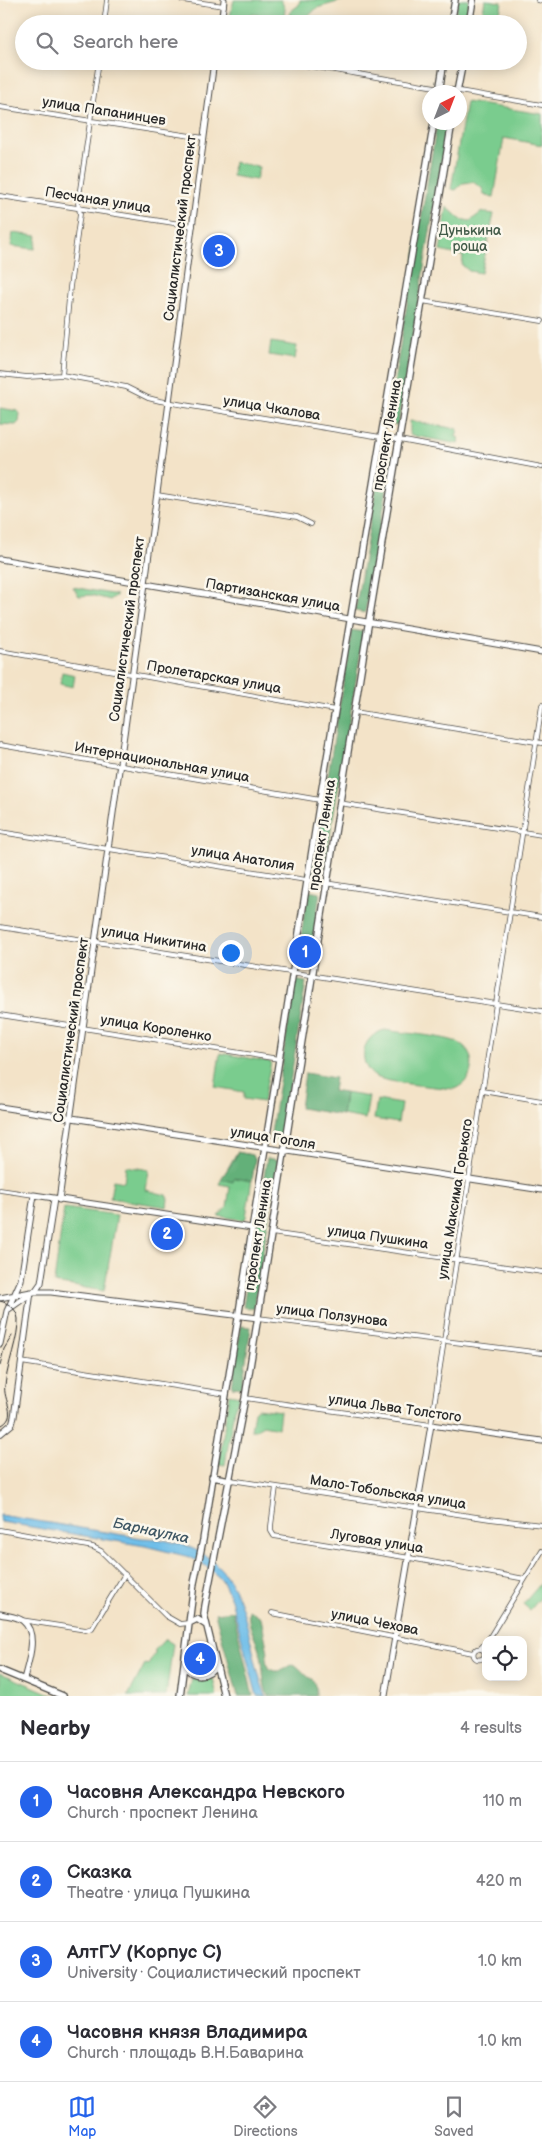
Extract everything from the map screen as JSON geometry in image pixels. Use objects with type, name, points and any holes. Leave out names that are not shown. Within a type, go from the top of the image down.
[{"type":"main road","points":[[452,15],[455,0]]},
{"type":"main road","points":[[470,15],[473,0]]},
{"type":"main road","points":[[440,85],[442,70]]},
{"type":"main road","points":[[458,85],[461,70]]},
{"type":"main road","name":"проспект Ленина","points":[[180,1696],[194,1583],[203,1540],[320,800],[433,130]]},
{"type":"main road","name":"проспект Ленина","points":[[224,1696],[204,1614],[245,1398],[368,623],[451,130]]},
{"type":"main road","points":[[212,1477],[230,1480]]},
{"type":"main road","points":[[189,1623],[197,1619],[207,1625]]},
{"type":"main road","points":[[184,1665],[190,1672],[198,1675],[206,1674],[216,1664]]},
{"type":"main road","points":[[0,1670],[63,1696]]},
{"type":"street","points":[[105,15],[107,0]]},
{"type":"street","points":[[182,0],[224,3]]},
{"type":"street","points":[[538,0],[542,1]]},
{"type":"street","points":[[62,375],[70,287],[80,214],[78,208],[97,70]]},
{"type":"street","name":"Социалистический проспект","points":[[0,1434],[12,1424],[14,1416],[31,1292],[41,1284],[71,1118],[145,584],[213,70]]},
{"type":"street","points":[[330,70],[422,87]]},
{"type":"street","points":[[467,94],[542,105]]},
{"type":"street","name":"улица Папанинцев","points":[[0,107],[204,138]]},
{"type":"street","name":"Песчаная улица","points":[[0,196],[193,226]]},
{"type":"street","points":[[422,301],[542,321]]},
{"type":"street","name":"улица Чкалова","points":[[0,374],[27,377],[62,375],[126,387],[148,398],[399,440],[542,467]]},
{"type":"street","points":[[156,495],[297,517],[311,524]]},
{"type":"street","name":"Партизанская улица","points":[[0,559],[350,621],[542,652]]},
{"type":"street","name":"Пролетарская улица","points":[[0,651],[335,710]]},
{"type":"street","name":"улица Максима Горького","points":[[385,1696],[410,1558],[542,705]]},
{"type":"street","points":[[355,712],[542,743]]},
{"type":"street","name":"Интернациональная улица","points":[[0,745],[320,800]]},
{"type":"street","points":[[339,803],[542,835]]},
{"type":"street","name":"улица Анатолия","points":[[0,832],[542,917]]},
{"type":"street","name":"улица Никитина","points":[[0,927],[542,1011]]},
{"type":"street","name":"улица Короленко","points":[[0,1015],[279,1059]]},
{"type":"street","points":[[483,1091],[542,1102]]},
{"type":"street","name":"улица Гоголя","points":[[0,1107],[542,1190]]},
{"type":"street","points":[[0,1190],[252,1228]]},
{"type":"street","points":[[0,1344],[4,1311],[14,1296],[20,1280],[34,1195]]},
{"type":"street","name":"улица Пушкина","points":[[271,1233],[542,1272]]},
{"type":"street","points":[[4,1311],[31,1292],[25,1289],[20,1280]]},
{"type":"street","name":"улица Ползунова","points":[[0,1298],[31,1292],[51,1292],[542,1353]]},
{"type":"street","points":[[21,1362],[226,1394]]},
{"type":"street","name":"улица Льва Толстого","points":[[245,1398],[542,1441]]},
{"type":"street","name":"Мало-Тобольская улица","points":[[230,1480],[542,1525]]},
{"type":"street","name":"Луговая улица","points":[[276,1487],[271,1526],[274,1536],[525,1579]]},
{"type":"street","points":[[0,1530],[93,1547],[101,1551],[166,1616],[180,1624],[189,1623]]},
{"type":"street","points":[[490,1636],[542,1552]]},
{"type":"street","points":[[0,1614],[21,1620],[86,1630],[92,1628],[125,1574]]},
{"type":"street","name":"улица Чехова","points":[[272,1613],[473,1653]]},
{"type":"street","points":[[21,1620],[28,1626],[31,1636],[24,1679]]},
{"type":"street","points":[[480,1649],[484,1654],[481,1659],[474,1658],[473,1653],[476,1649],[482,1647]]},
{"type":"green space","points":[[234,0],[281,0],[285,9],[284,15],[230,15]]},
{"type":"green space","points":[[300,0],[344,0],[317,8],[310,15],[290,15],[291,11],[299,5]]},
{"type":"green space","points":[[458,0],[469,0],[466,15],[456,15]]},
{"type":"green space","points":[[485,0],[502,2],[500,15],[482,15]]},
{"type":"green space","name":"Дунькина роща","points":[[467,102],[542,114],[542,145],[504,138],[494,197],[484,195],[482,188],[473,182],[463,183],[456,190],[451,189],[461,130],[467,130]]},
{"type":"green space","points":[[436,130],[447,130],[398,425],[387,424]]},
{"type":"green space","points":[[234,162],[259,167],[256,180],[232,176]]},
{"type":"green space","name":"Дунькина роща","points":[[447,207],[460,219],[470,221],[482,212],[494,214],[481,273],[469,271],[462,265],[463,256],[440,251]]},
{"type":"green space","points":[[13,233],[37,236],[35,249],[11,246]]},
{"type":"green space","points":[[271,342],[297,346],[295,359],[269,355]]},
{"type":"green space","points":[[0,408],[18,411],[20,414],[19,422],[16,425],[0,424]]},
{"type":"green space","points":[[410,421],[458,429],[456,437],[459,438],[458,444],[410,435]]},
{"type":"green space","points":[[382,453],[393,455],[365,613],[355,611]]},
{"type":"green space","points":[[73,587],[117,595],[110,600],[91,595],[79,596]]},
{"type":"green space","points":[[352,630],[364,632],[324,873],[312,871]]},
{"type":"green space","points":[[62,672],[75,675],[73,687],[60,684]]},
{"type":"green space","points":[[308,891],[320,893],[310,962],[297,960]]},
{"type":"green space","points":[[295,980],[306,982],[281,1141],[270,1139]]},
{"type":"green space","points":[[385,1030],[434,1037],[459,1043],[468,1051],[471,1057],[469,1076],[463,1084],[454,1089],[402,1083],[372,1075],[364,1060],[366,1044],[378,1032]]},
{"type":"green space","points":[[220,1053],[271,1062],[263,1102],[244,1099],[244,1092],[215,1087]]},
{"type":"green space","points":[[305,1073],[335,1078],[333,1091],[345,1093],[342,1115],[300,1108]]},
{"type":"green space","points":[[345,1093],[369,1097],[365,1119],[342,1115]]},
{"type":"green space","points":[[377,1100],[401,1104],[398,1123],[374,1119]]},
{"type":"green space","points":[[237,1152],[252,1155],[255,1159],[244,1220],[218,1216],[227,1208],[230,1186],[219,1184]]},
{"type":"green space","points":[[237,1152],[252,1155],[255,1159],[252,1181],[234,1178],[233,1182],[221,1179]]},
{"type":"green space","points":[[267,1158],[278,1160],[254,1309],[243,1307]]},
{"type":"green space","points":[[126,1166],[149,1170],[146,1190],[166,1195],[168,1199],[167,1207],[110,1198],[113,1180],[124,1182]]},
{"type":"green space","points":[[64,1208],[117,1215],[104,1291],[54,1283]]},
{"type":"green space","points":[[241,1326],[251,1327],[242,1388],[232,1387]]},
{"type":"green space","points":[[229,1394],[240,1396],[234,1409],[225,1465],[219,1464]]},
{"type":"green space","points":[[257,1408],[280,1411],[278,1428],[263,1425],[255,1430],[251,1430],[254,1411]]},
{"type":"green space","points":[[542,1582],[542,1596],[530,1610],[523,1604]]},
{"type":"green space","points":[[249,1610],[261,1618],[268,1652],[266,1659],[268,1668],[279,1671],[294,1664],[313,1680],[316,1696],[268,1696],[260,1650],[249,1622]]},
{"type":"green space","points":[[233,1611],[253,1696],[238,1696],[215,1613]]},
{"type":"green space","points":[[165,1639],[173,1644],[166,1696],[128,1696],[145,1664],[148,1665],[156,1652],[154,1651]]},
{"type":"green space","points":[[0,1673],[8,1676],[55,1696],[0,1696]]},
{"type":"green space","points":[[208,1676],[213,1678],[217,1696],[188,1696],[192,1679]]},
{"type":"water","points":[[0,1515],[164,1540],[201,1553],[219,1567],[232,1584],[241,1605],[266,1696],[257,1696],[231,1599],[222,1580],[206,1566],[190,1557],[145,1546],[1,1522]]},
{"type":"tram line","points":[[0,1301],[12,1307],[18,1319],[17,1334],[5,1385],[10,1413],[6,1422],[0,1426]]},
{"type":"tram line","points":[[0,1365],[4,1349],[12,1336]]},
{"type":"place","name":"АлтГУ (Корпус С)","points":[[219,251]]},
{"type":"place","name":"Часовня Александра Невского","points":[[305,952]]},
{"type":"place","name":"Сказка","points":[[167,1234]]},
{"type":"place","name":"Часовня князя Владимира","points":[[200,1659]]},
{"type":"water label","name":"Барнаулка","points":[[151,1531]]}]
